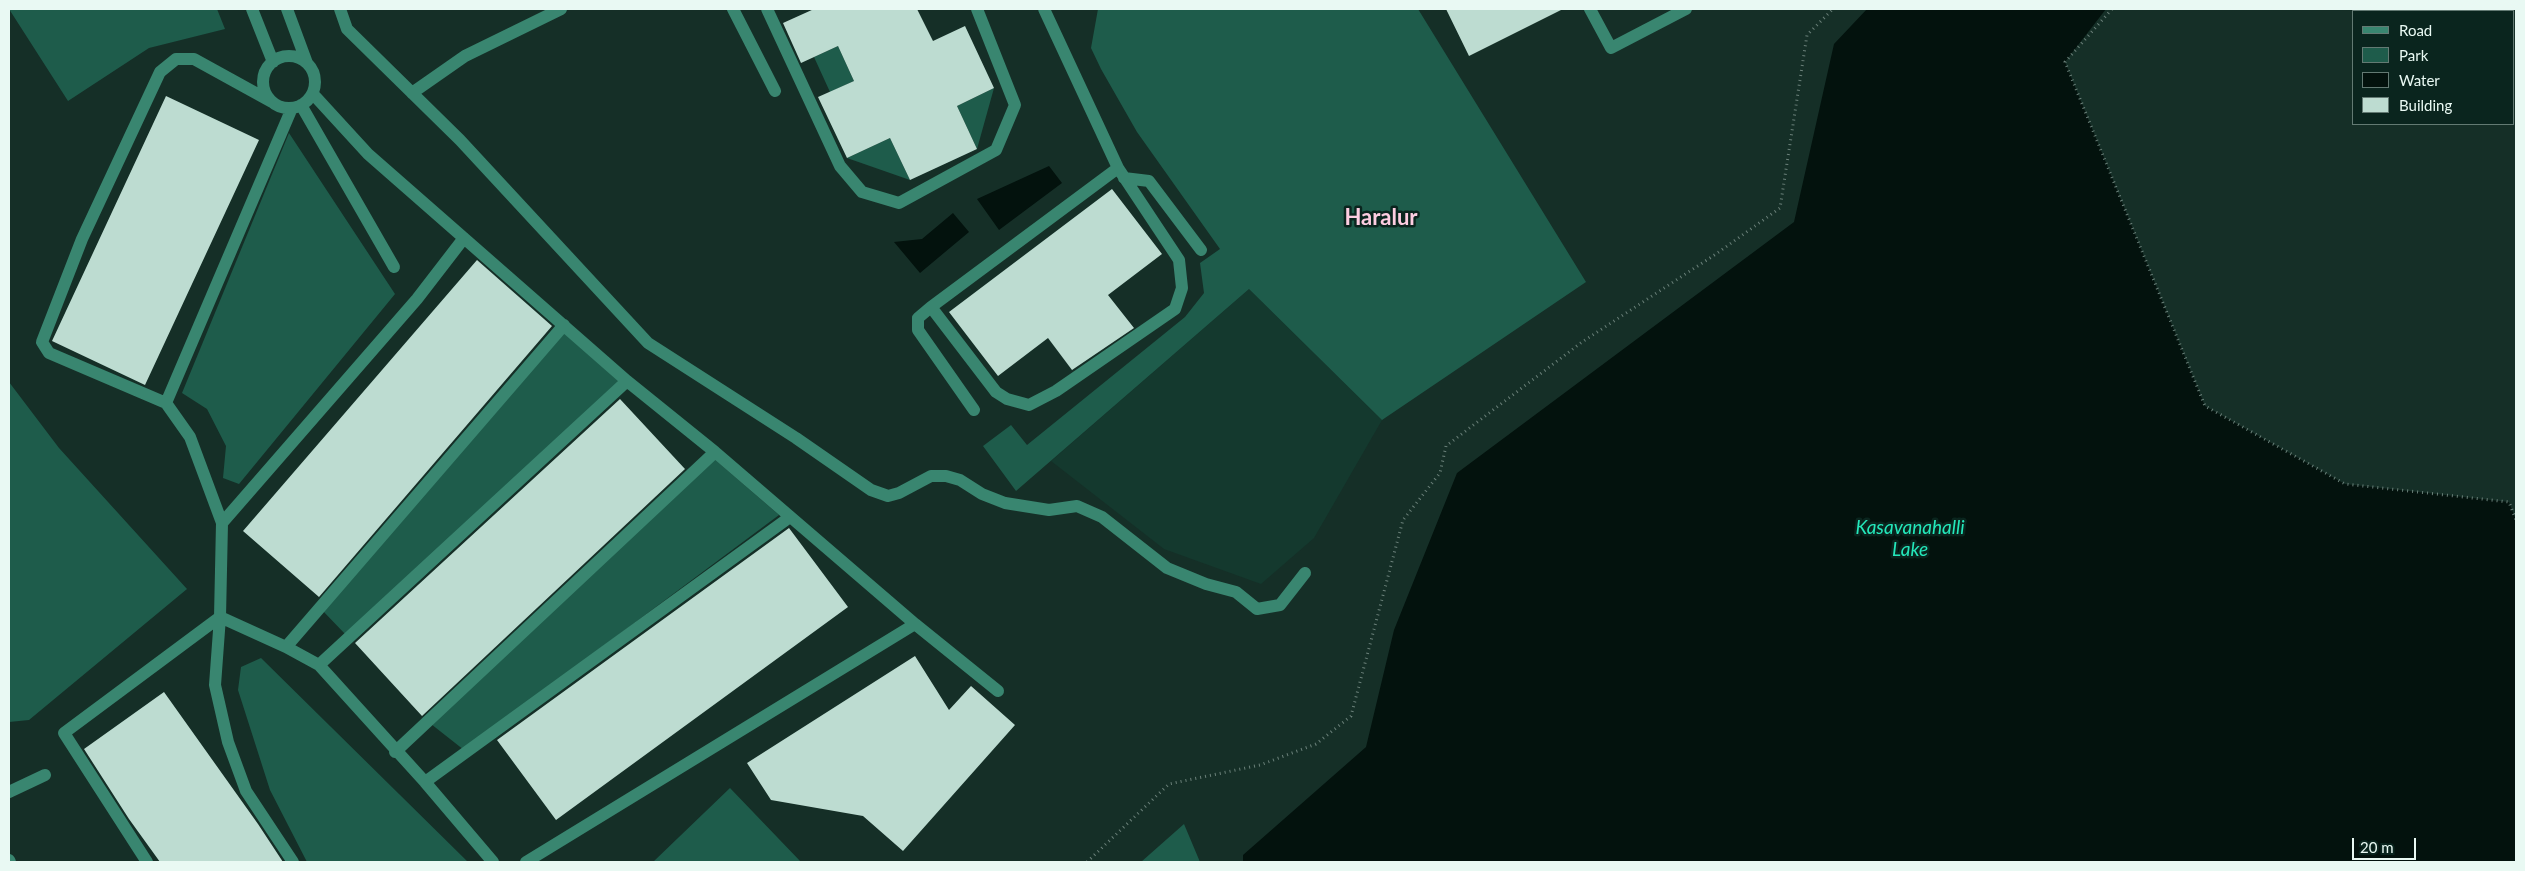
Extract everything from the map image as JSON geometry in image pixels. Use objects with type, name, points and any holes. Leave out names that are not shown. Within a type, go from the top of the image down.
[{"type":"street","points":[[252,9],[273,62]]},
{"type":"street","points":[[166,403],[296,107],[313,94],[315,77],[307,63],[287,9]]},
{"type":"street","points":[[340,9],[347,29],[473,154],[648,343],[796,438],[872,490],[888,496],[899,493],[931,476],[946,476],[960,480],[982,494],[1005,503],[1049,510],[1077,506],[1102,517],[1167,568],[1206,584],[1236,592],[1257,609],[1280,605],[1305,573]]},
{"type":"street","points":[[412,93],[465,56],[560,9]]},
{"type":"street","points":[[733,9],[775,91]]},
{"type":"street","points":[[768,9],[840,166],[862,192],[899,203],[996,150],[1016,105],[977,9]]},
{"type":"street","points":[[931,307],[996,392],[1007,399],[1029,405],[1071,383],[1175,309],[1180,299],[1181,275],[1179,260],[1121,173],[1044,9]]},
{"type":"street","points":[[1590,9],[1611,48],[1686,9]]},
{"type":"street","points":[[272,102],[264,89],[263,82],[267,67],[286,56],[294,56],[307,63]]},
{"type":"street","points":[[293,862],[246,791],[228,742],[215,685],[220,617],[222,523],[190,436],[166,403],[49,353],[42,342],[82,239],[160,72],[176,59],[194,59],[278,106],[296,107]]},
{"type":"street","points":[[313,94],[368,154],[627,381],[715,452],[915,624],[998,691]]},
{"type":"street","points":[[296,107],[394,267]]},
{"type":"street","points":[[1121,173],[1149,181],[1201,250]]},
{"type":"street","points":[[974,410],[918,330],[918,318],[1121,173]]},
{"type":"street","points":[[222,523],[417,300],[464,238]]},
{"type":"street","points":[[286,647],[564,325]]},
{"type":"street","points":[[318,665],[627,381]]},
{"type":"street","points":[[395,752],[715,452]]},
{"type":"street","points":[[425,782],[790,517]]},
{"type":"street","points":[[220,617],[286,647],[318,665],[395,752],[425,782],[492,862]]},
{"type":"street","points":[[147,862],[64,733],[220,617]]},
{"type":"street","points":[[526,862],[915,624]]},
{"type":"street","points":[[9,792],[45,774]]},
{"type":"path","points":[[1087,862],[1169,784],[1270,762],[1316,744],[1351,716],[1403,520],[1440,473],[1446,446],[1582,342],[1716,254],[1780,208],[1807,35],[1833,9]]},
{"type":"path","points":[[2112,9],[2065,62],[2204,406],[2345,484],[2509,502],[2516,520]]},
{"type":"shaded area","points":[[1249,289],[1382,420],[1314,538],[1261,584],[1164,549],[1051,461]]},
{"type":"green space","points":[[9,9],[217,9],[225,29],[149,48],[68,101]]},
{"type":"green space","points":[[1098,9],[1418,9],[1586,282],[1382,420],[1249,289],[1016,491],[983,446],[1011,425],[1027,445],[1185,317],[1204,293],[1200,263],[1220,249],[1137,132],[1101,69],[1091,48]]},
{"type":"green space","points":[[838,46],[854,81],[830,92],[814,57]]},
{"type":"green space","points":[[994,88],[977,149],[957,106]]},
{"type":"green space","points":[[289,133],[395,294],[239,484],[223,478],[226,446],[207,409],[182,393]]},
{"type":"green space","points":[[890,138],[910,180],[847,158]]},
{"type":"green space","points":[[563,331],[621,382],[346,635],[322,610]]},
{"type":"green space","points":[[9,382],[59,448],[187,589],[29,720],[9,722]]},
{"type":"green space","points":[[713,458],[779,515],[464,750],[431,724]]},
{"type":"green space","points":[[261,658],[468,862],[307,862],[270,790],[238,690],[241,667]]},
{"type":"green space","points":[[730,788],[801,862],[653,862]]},
{"type":"green space","points":[[1184,824],[1200,862],[1141,862]]},
{"type":"water","name":"Kasavanahalli Lake","points":[[1867,9],[2106,9],[2065,62],[2205,406],[2345,484],[2509,502],[2516,520],[2516,862],[1243,862],[1243,855],[1366,747],[1394,630],[1457,473],[1794,222],[1834,44]]},
{"type":"water","points":[[1049,166],[1062,183],[999,230],[977,199]]},
{"type":"water","points":[[953,213],[969,232],[920,273],[894,242],[922,239]]},
{"type":"building","points":[[814,9],[917,9],[933,41],[965,26],[994,88],[957,106],[977,149],[910,180],[890,138],[847,158],[818,97],[854,81],[838,46],[801,63],[783,23]]},
{"type":"building","points":[[1446,9],[1563,9],[1469,56]]},
{"type":"building","points":[[166,96],[259,140],[145,385],[52,341]]},
{"type":"building","points":[[1112,189],[1162,254],[1108,295],[1134,328],[1072,370],[1048,338],[998,376],[949,312]]},
{"type":"building","points":[[477,260],[552,326],[319,597],[243,531]]},
{"type":"building","points":[[620,399],[685,469],[422,716],[355,643]]},
{"type":"building","points":[[789,528],[848,607],[556,820],[497,740]]},
{"type":"building","points":[[915,656],[949,710],[971,686],[1015,725],[903,851],[863,816],[771,800],[747,763]]},
{"type":"building","points":[[164,692],[283,862],[160,862],[129,819],[84,749]]},
{"type":"district","name":"Haralur","points":[[1381,218]]}]
